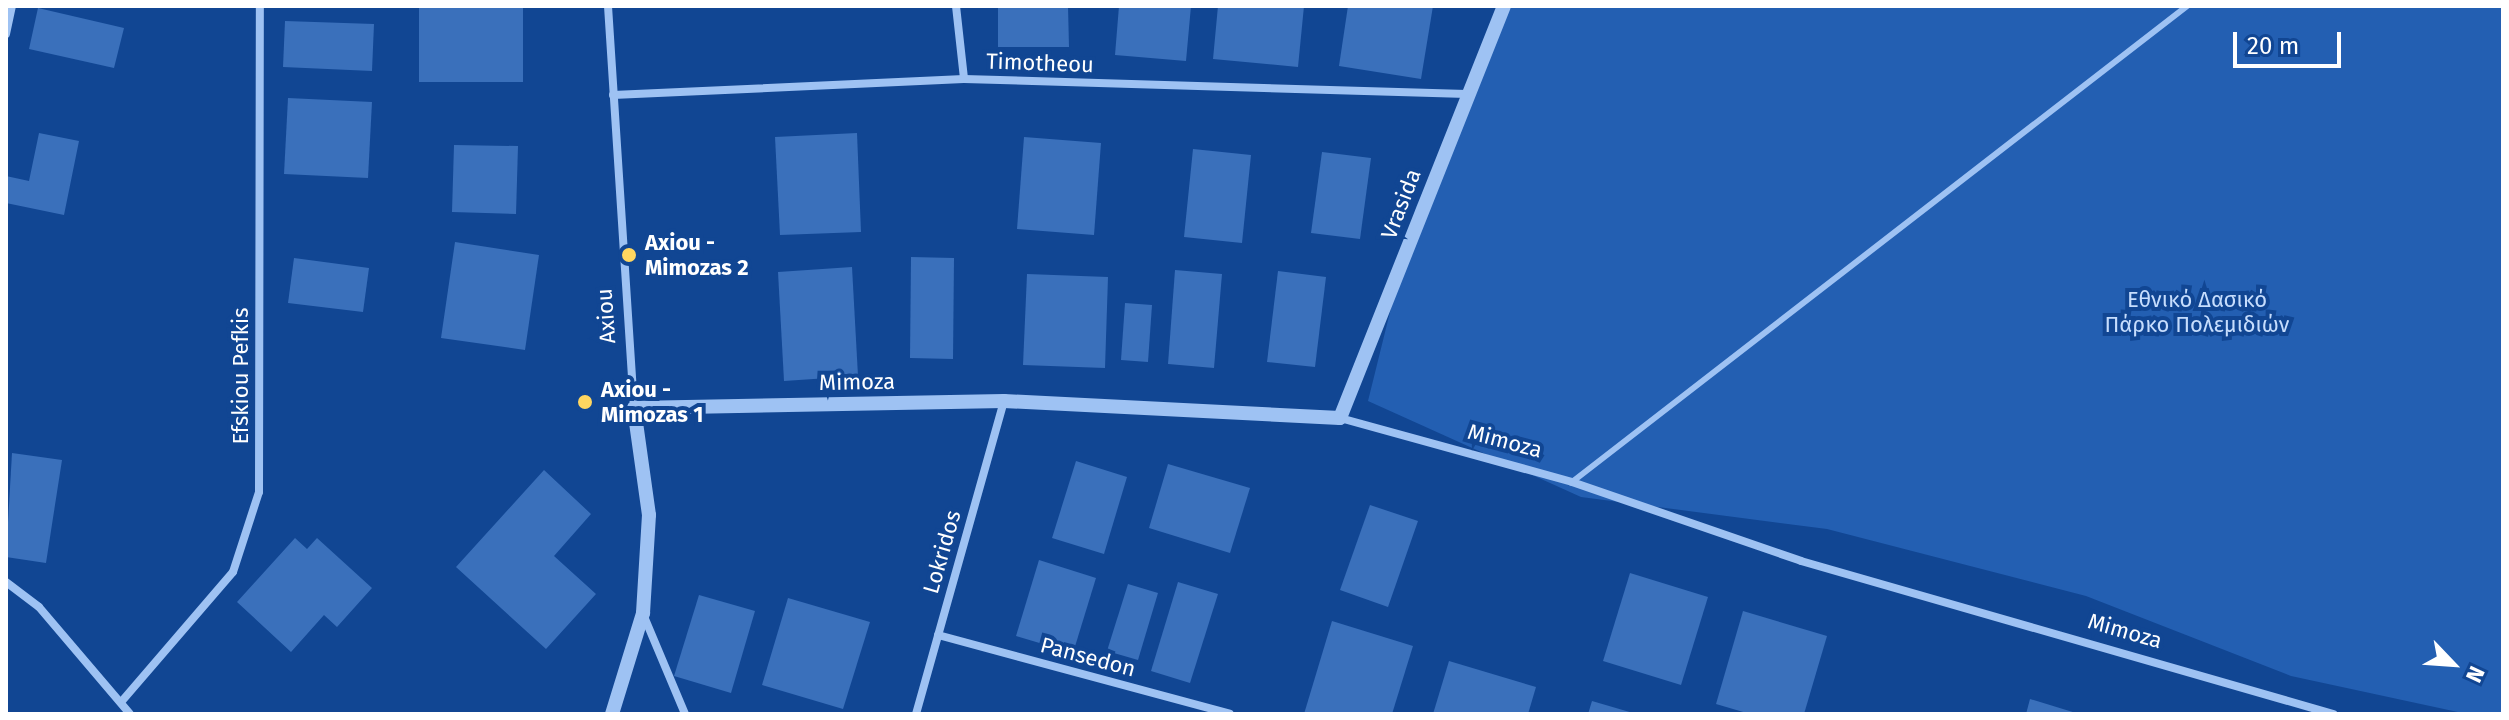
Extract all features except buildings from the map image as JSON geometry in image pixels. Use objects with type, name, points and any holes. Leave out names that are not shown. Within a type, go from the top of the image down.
[{"type":"street","points":[[6,34],[12,6]]},
{"type":"street","name":"Efskiou Pefkis","points":[[122,701],[233,572],[259,492],[260,6]]},
{"type":"street","name":"Axiou","points":[[608,6],[634,408],[649,515],[643,613],[612,714]]},
{"type":"street","points":[[956,6],[964,79]]},
{"type":"street","name":"Vrasida","points":[[1340,418],[1504,6]]},
{"type":"street","name":"Timotheou","points":[[613,95],[964,79],[1467,94]]},
{"type":"street","name":"Mimoza","points":[[634,408],[1004,401],[1340,418],[1572,482],[1801,561],[2333,714]]},
{"type":"street","name":"Lokridos","points":[[916,714],[1004,401]]},
{"type":"street","points":[[6,582],[39,607],[130,714]]},
{"type":"street","points":[[643,613],[685,714]]},
{"type":"street","name":"Pansedon","points":[[938,635],[1230,714]]},
{"type":"lane","points":[[1572,482],[2187,6]]},
{"type":"green space","name":"Εθνικό Δασικό Πάρκο Πολεμιδιών","points":[[1509,6],[2503,6],[2503,714],[2467,714],[2291,676],[2086,596],[1827,529],[1581,497],[1368,401],[1416,207]]},
{"type":"place","name":"Axiou - Mimozas 2","points":[[629,255]]},
{"type":"place","name":"Axiou - Mimozas 1","points":[[585,402]]}]
